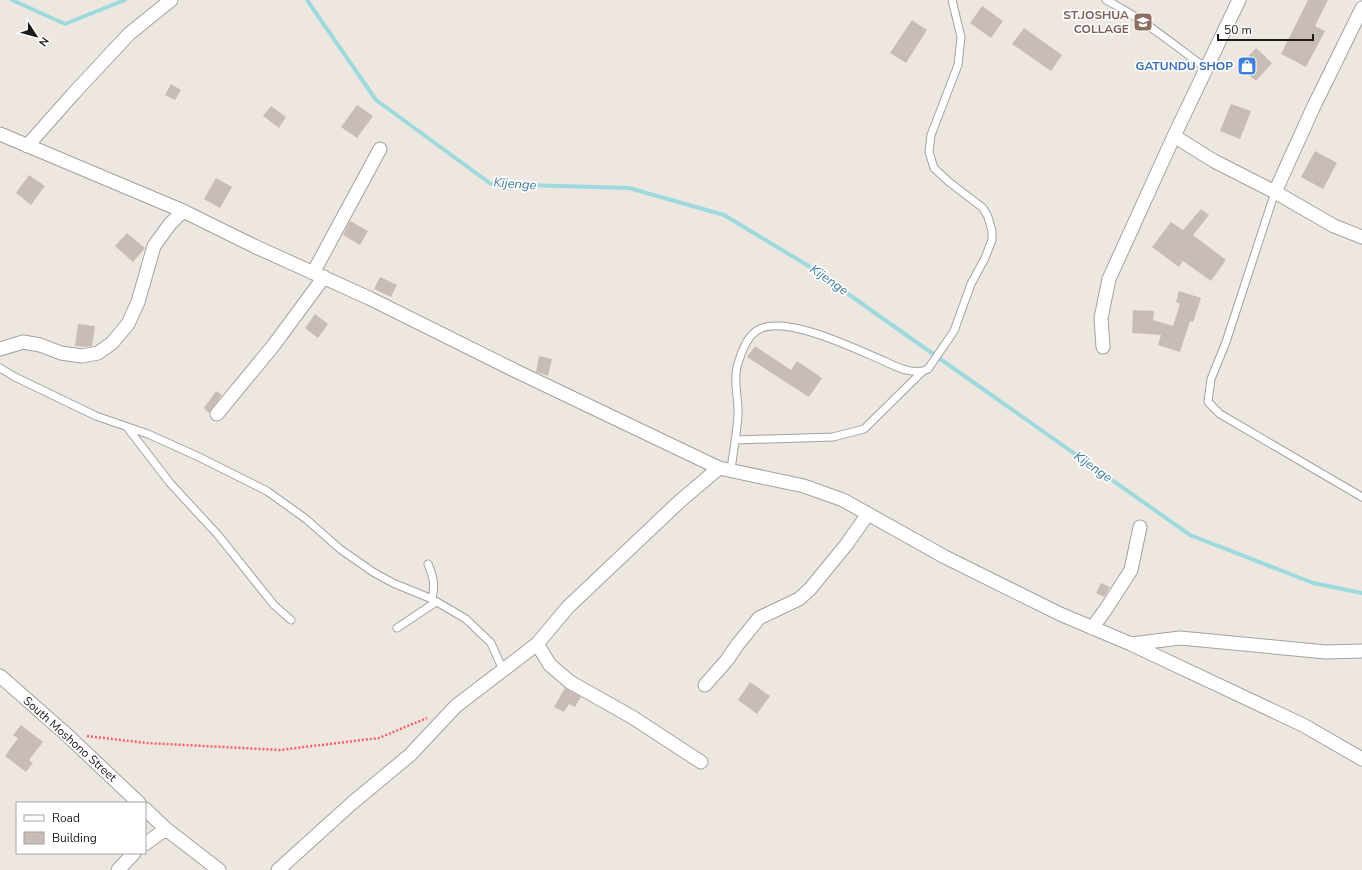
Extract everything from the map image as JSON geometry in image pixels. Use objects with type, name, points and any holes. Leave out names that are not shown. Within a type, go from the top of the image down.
[{"type":"street","points":[[27,146],[129,34],[171,0]]},
{"type":"street","points":[[1103,347],[1101,318],[1109,279],[1174,136],[1239,0]]},
{"type":"street","points":[[1275,192],[1313,108],[1362,8]]},
{"type":"street","points":[[0,134],[183,211],[369,298],[518,372],[725,469],[804,486],[843,500],[945,557],[1060,614],[1131,644],[1303,725],[1362,759]]},
{"type":"street","points":[[1174,136],[1214,161],[1275,192],[1334,226],[1362,238]]},
{"type":"street","points":[[217,414],[273,346],[319,275],[380,149]]},
{"type":"street","points":[[0,349],[23,342],[40,345],[60,354],[82,356],[98,353],[112,343],[128,324],[132,316],[138,302],[154,246],[170,224],[183,211]]},
{"type":"street","points":[[278,870],[351,804],[410,755],[456,706],[537,644],[568,607],[680,501],[725,469]]},
{"type":"street","points":[[705,685],[727,660],[759,618],[799,599],[810,589],[846,546],[868,514]]},
{"type":"street","points":[[1092,628],[1131,570],[1136,555],[1140,527]]},
{"type":"street","points":[[1131,644],[1180,638],[1326,652],[1362,651]]},
{"type":"street","points":[[537,644],[550,665],[570,682],[632,717],[701,762]]},
{"type":"street","name":"South Moshono Street","points":[[0,676],[66,734],[138,802]]},
{"type":"street","points":[[146,810],[166,829],[219,870]]},
{"type":"street","points":[[146,843],[166,829]]},
{"type":"street","points":[[118,870],[133,854]]},
{"type":"lane","points":[[735,440],[833,437],[864,429],[925,370],[948,341],[958,324],[971,284],[985,258],[992,240],[992,231],[988,217],[983,208],[934,168],[929,152],[931,135],[958,65],[961,37],[952,0]]},
{"type":"lane","points":[[1106,0],[1118,6],[1207,69]]},
{"type":"lane","points":[[1275,192],[1226,342],[1211,379],[1208,402],[1220,414],[1362,497]]},
{"type":"lane","points":[[725,469],[735,440],[738,415],[736,378],[737,367],[746,345],[754,332],[759,329],[768,326],[782,325],[813,332],[894,366],[914,372],[925,370]]},
{"type":"lane","points":[[0,368],[15,377],[96,416],[148,434],[268,491],[306,519],[340,549],[373,572],[393,583],[434,600],[466,618],[491,643],[503,670]]},
{"type":"lane","points":[[127,427],[170,483],[218,535],[274,605],[291,620]]},
{"type":"lane","points":[[428,564],[433,576],[434,600]]},
{"type":"lane","points":[[397,628],[434,600]]},
{"type":"path","points":[[66,734],[147,743],[280,750],[379,738],[428,718]]},
{"type":"building","points":[[1308,0],[1328,0],[1315,26],[1325,31],[1306,67],[1281,54]]},
{"type":"building","points":[[982,6],[1003,21],[991,38],[970,23]]},
{"type":"building","points":[[912,20],[927,30],[906,63],[890,53]]},
{"type":"building","points":[[1024,28],[1062,55],[1051,71],[1012,44]]},
{"type":"building","points":[[1256,48],[1272,63],[1256,81],[1239,66]]},
{"type":"building","points":[[171,84],[181,90],[175,100],[165,95]]},
{"type":"building","points":[[1231,104],[1251,111],[1240,139],[1220,131]]},
{"type":"building","points":[[357,105],[373,116],[357,138],[341,127]]},
{"type":"building","points":[[271,106],[286,117],[279,128],[263,116]]},
{"type":"building","points":[[1315,151],[1337,163],[1323,189],[1301,177]]},
{"type":"building","points":[[29,175],[45,186],[31,205],[16,193]]},
{"type":"building","points":[[216,178],[232,187],[220,208],[204,199]]},
{"type":"building","points":[[1201,209],[1209,215],[1193,235],[1226,260],[1211,281],[1183,261],[1179,267],[1152,247],[1171,222],[1183,230]]},
{"type":"building","points":[[350,221],[368,231],[360,245],[343,235]]},
{"type":"building","points":[[127,233],[145,248],[133,262],[115,246]]},
{"type":"building","points":[[380,277],[397,285],[391,297],[374,289]]},
{"type":"building","points":[[1179,291],[1201,298],[1193,322],[1190,321],[1180,352],[1158,345],[1161,335],[1132,333],[1133,310],[1154,311],[1153,320],[1173,326],[1180,304],[1176,302]]},
{"type":"building","points":[[315,314],[328,324],[318,338],[305,328]]},
{"type":"building","points":[[78,324],[95,326],[92,346],[75,346]]},
{"type":"building","points":[[755,346],[791,370],[797,361],[822,378],[809,397],[747,357]]},
{"type":"building","points":[[539,356],[552,359],[548,376],[536,372]]},
{"type":"building","points":[[216,391],[222,395],[209,413],[204,408]]},
{"type":"building","points":[[1101,583],[1110,587],[1104,597],[1096,593]]},
{"type":"building","points":[[750,682],[770,696],[757,714],[738,700]]},
{"type":"building","points":[[565,688],[581,697],[575,707],[569,704],[564,712],[554,707]]},
{"type":"building","points":[[21,725],[43,742],[29,760],[33,763],[26,772],[5,756],[18,738],[13,735]]},
{"type":"waterway","name":"Kijenge","points":[[12,0],[65,24],[125,0]]},
{"type":"waterway","name":"Kijenge","points":[[307,0],[376,100],[491,184],[629,188],[724,215],[807,265],[1190,535],[1313,583],[1362,593]]},
{"type":"place","name":"ST.JOSHUA COLLAGE","points":[[1143,22]]},
{"type":"place","name":"GATUNDU SHOP","points":[[1247,66]]}]
